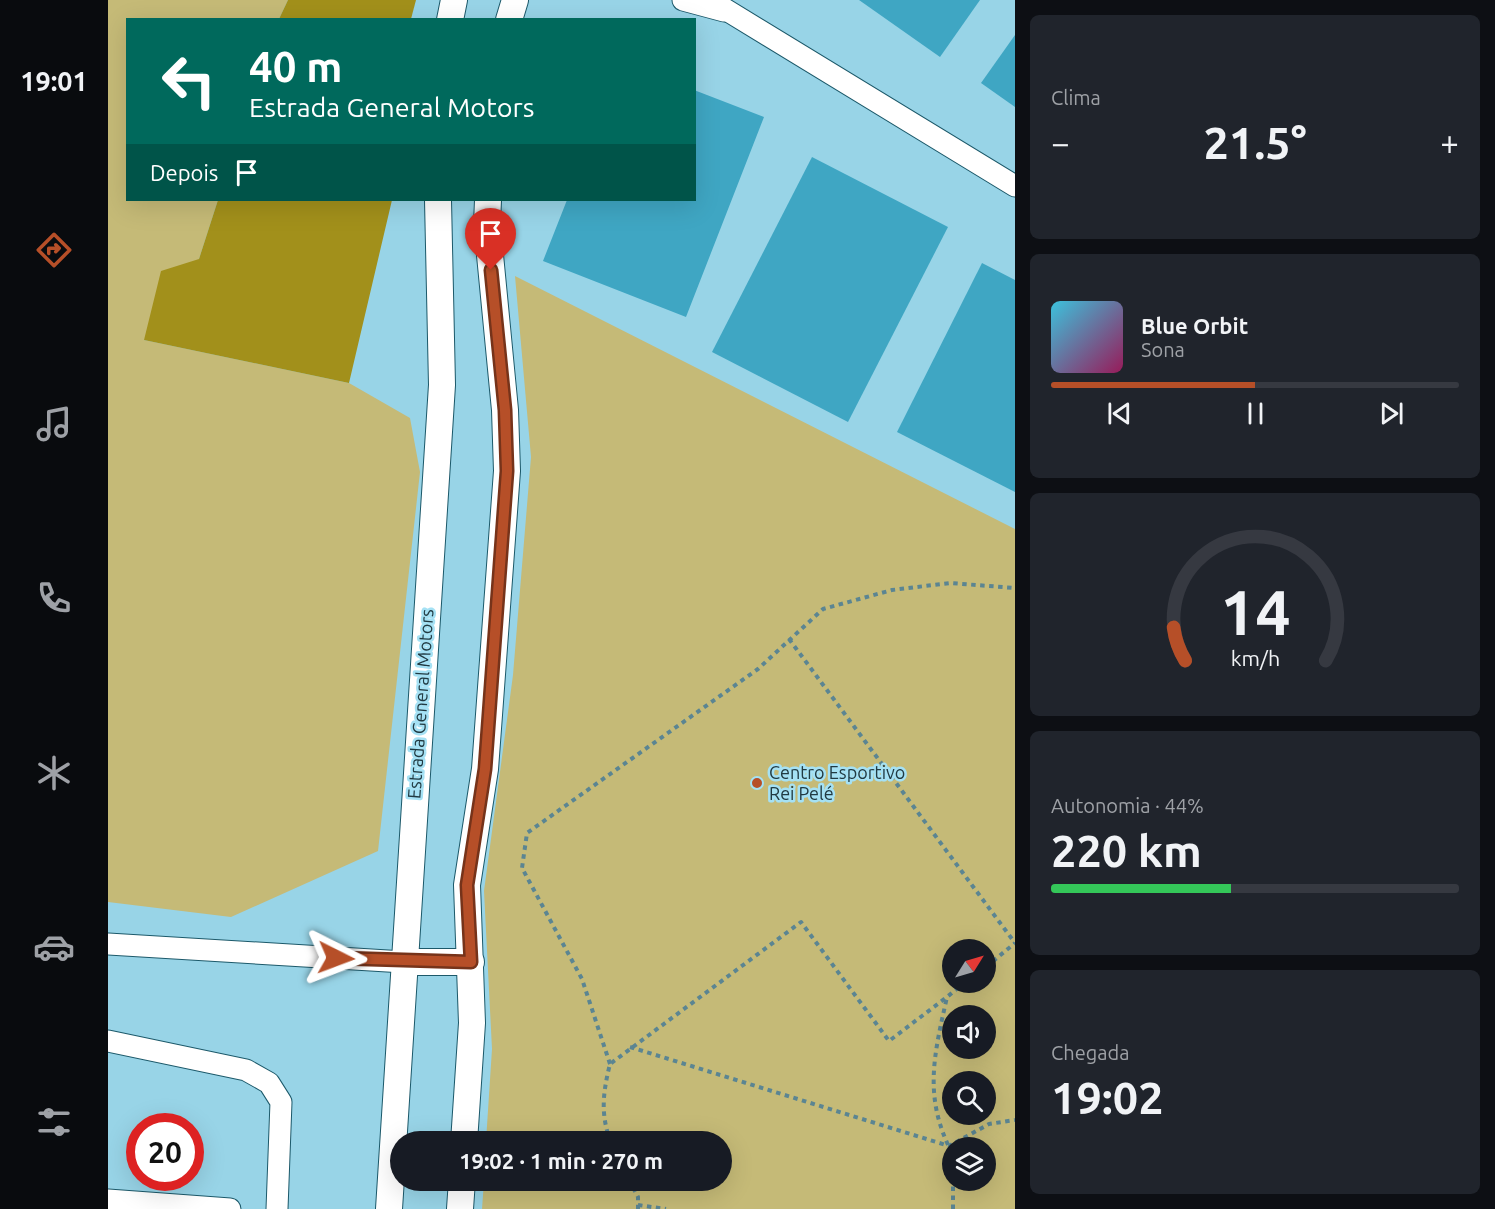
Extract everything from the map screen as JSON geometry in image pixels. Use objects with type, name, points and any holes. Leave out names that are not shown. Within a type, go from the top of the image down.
[{"type":"main road","points":[[450,18],[454,0]]},
{"type":"main road","points":[[510,18],[515,0]]},
{"type":"main road","name":"Estrada General Motors","points":[[389,1209],[442,385],[438,201]]},
{"type":"main road","points":[[465,1131],[472,1023],[467,885],[485,769],[507,471],[505,410],[487,224],[488,201]]},
{"type":"main road","points":[[404,962],[471,962]]},
{"type":"main road","points":[[460,1209],[461,1191]]},
{"type":"lane","points":[[684,0],[719,6],[1015,186]]},
{"type":"lane","points":[[108,944],[404,962]]},
{"type":"lane","points":[[108,1041],[236,1068],[268,1083],[281,1102],[277,1209]]},
{"type":"lane","points":[[108,1200],[230,1209]]},
{"type":"path","points":[[607,1131],[603,1121],[604,1089],[610,1064],[582,979],[522,868],[527,833],[758,669],[823,609],[892,590],[950,583],[1015,588]]},
{"type":"path","points":[[789,639],[1015,943],[996,959]]},
{"type":"path","points":[[610,1064],[801,922],[889,1041],[951,993]]},
{"type":"path","points":[[946,997],[932,1065],[936,1110],[946,1137]]},
{"type":"path","points":[[630,1047],[942,1144]]},
{"type":"path","points":[[967,1137],[990,1125],[1015,1120]]},
{"type":"path","points":[[635,1191],[638,1197],[638,1207],[666,1209]]},
{"type":"path","points":[[953,1191],[953,1209]]},
{"type":"shaded area","points":[[108,0],[288,0],[279,18],[126,18],[126,201],[218,201],[199,259],[144,340],[349,383],[410,418],[420,472],[378,851],[231,917],[108,902]]},
{"type":"shaded area","points":[[288,0],[416,0],[411,18],[279,18]]},
{"type":"shaded area","points":[[218,201],[392,201],[349,383],[144,340],[161,271],[199,259]]},
{"type":"shaded area","name":"Centro Esportivo Rei Pelé","points":[[515,276],[1015,529],[1015,1209],[482,1209],[483,1191],[732,1191],[732,1131],[487,1131],[492,1049],[484,891],[513,675],[531,457]]},
{"type":"building","points":[[859,0],[980,0],[940,57]]},
{"type":"building","points":[[1015,35],[1015,107],[981,83]]},
{"type":"building","points":[[696,91],[764,117],[686,317],[543,261],[567,201],[696,201]]},
{"type":"building","points":[[812,157],[948,227],[848,422],[712,352]]},
{"type":"building","points":[[982,263],[1015,280],[1015,492],[897,432]]},
{"type":"place","name":"Centro Esportivo Rei Pelé","points":[[757,783]]},
{"type":"route","points":[[336,958],[404,962],[471,962],[467,885],[485,769],[507,471],[505,410],[491,270]]}]
